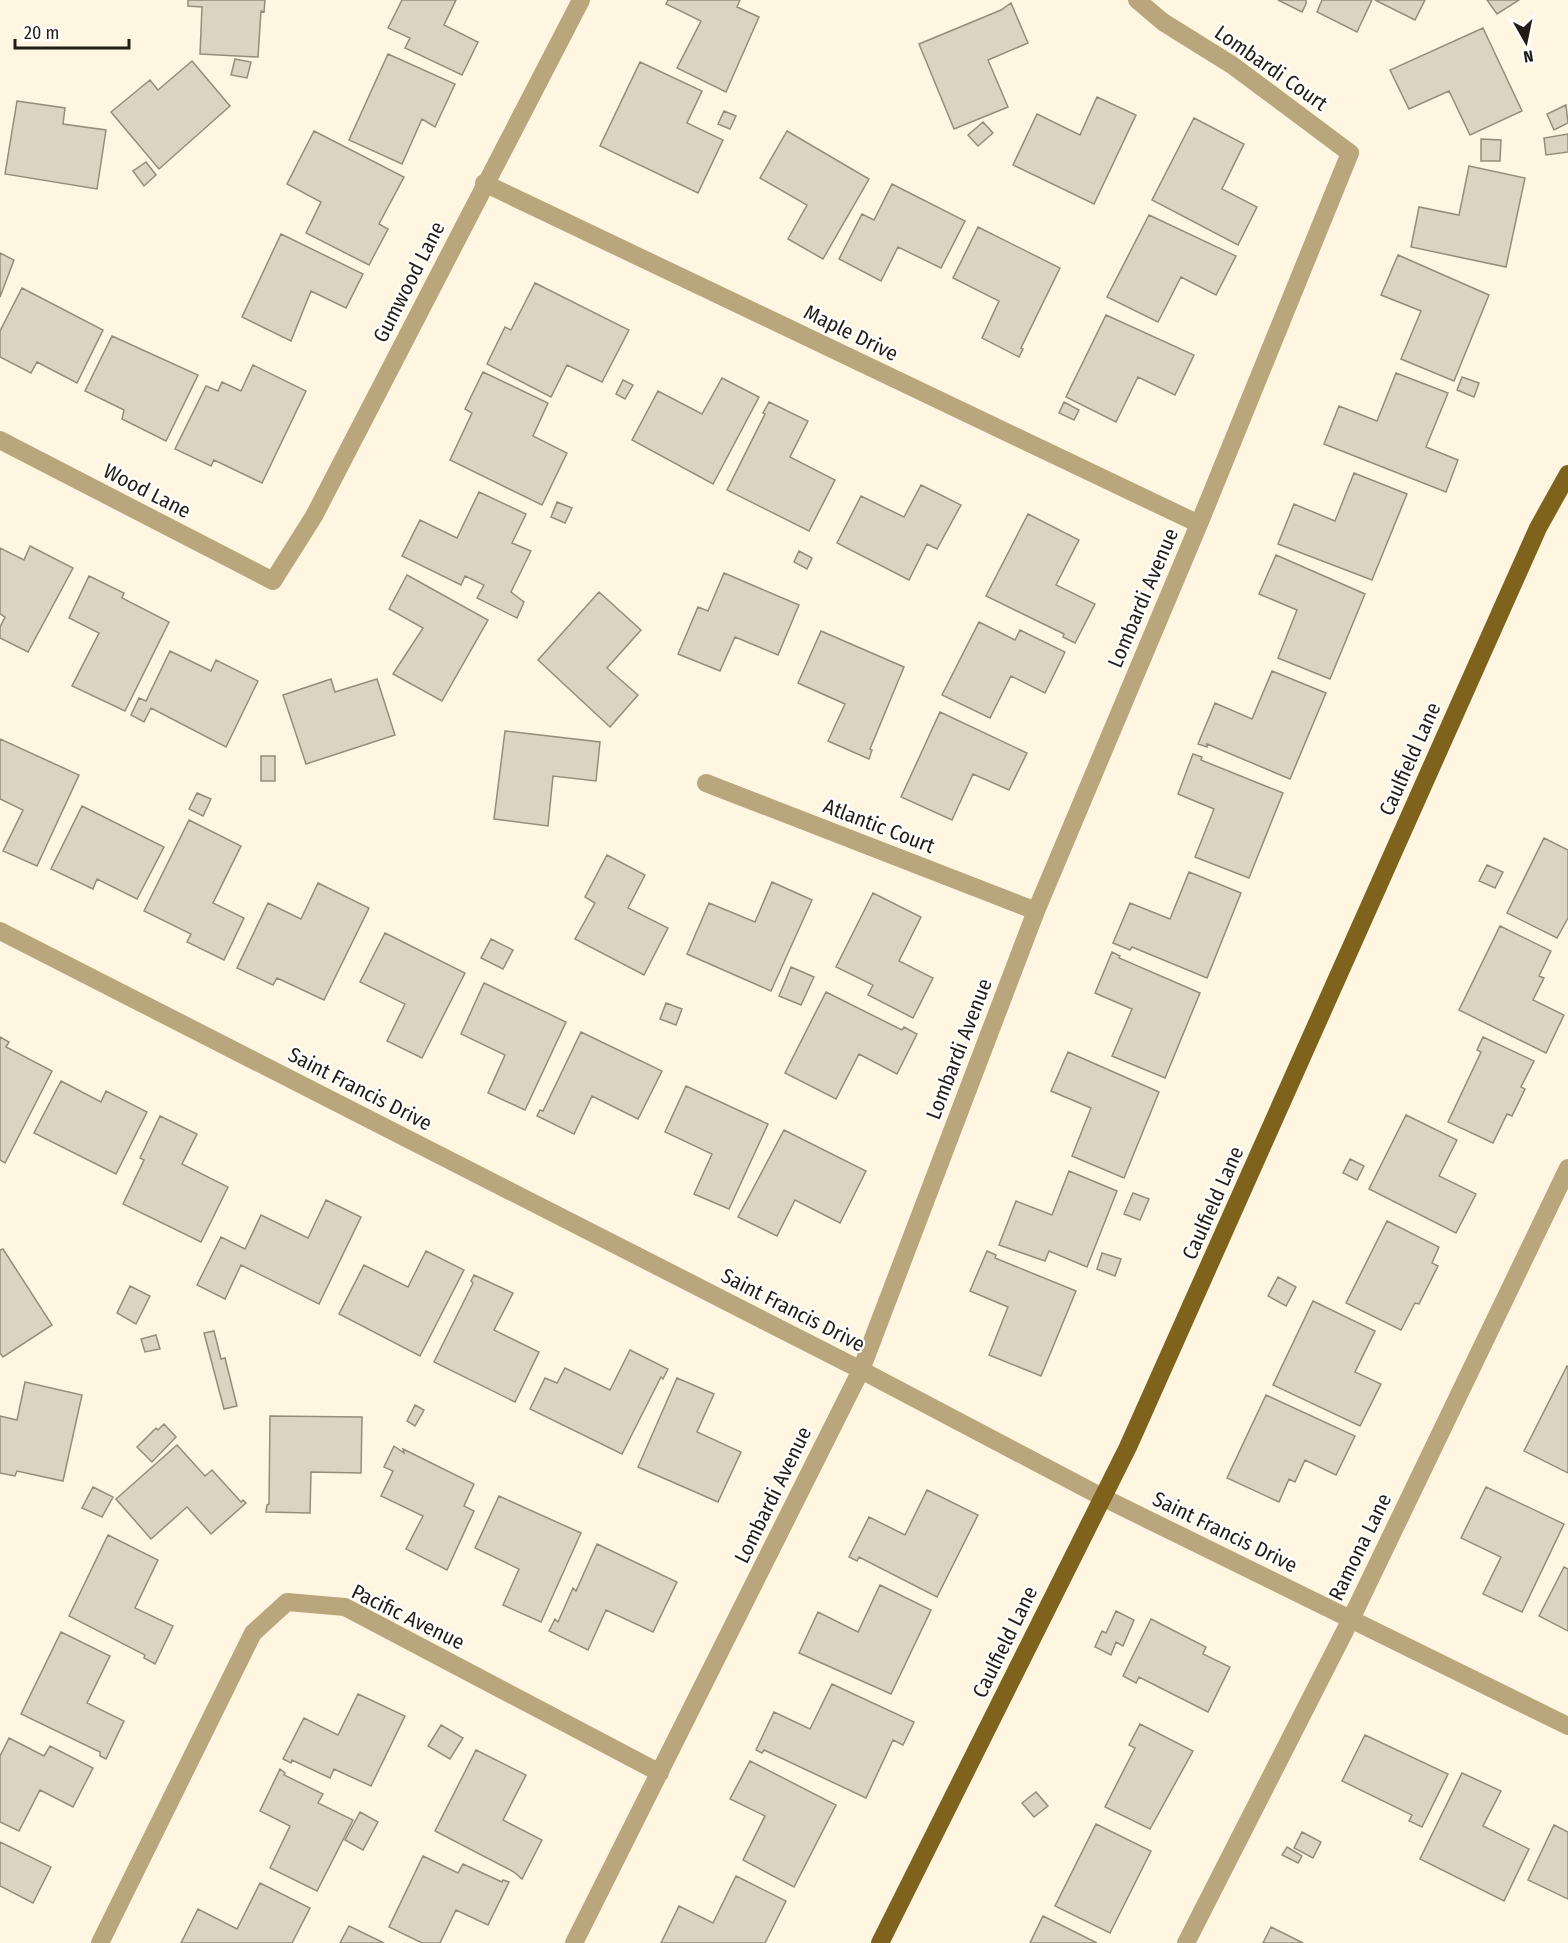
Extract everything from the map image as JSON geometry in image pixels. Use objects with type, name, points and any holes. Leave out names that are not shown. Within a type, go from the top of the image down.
[{"type":"main road","name":"Caulfield Lane","points":[[880,1943],[1135,1433],[1538,528],[1568,474]]},
{"type":"street","name":"Gumwood Lane","points":[[273,581],[314,516],[484,183],[581,0]]},
{"type":"street","name":"Lombardi Court","points":[[1137,0],[1163,22],[1232,65],[1350,153]]},
{"type":"street","name":"Lombardi Avenue","points":[[574,1943],[861,1370],[1036,911],[1199,524],[1350,153]]},
{"type":"street","name":"Maple Drive","points":[[484,183],[1199,524]]},
{"type":"street","name":"Wood Lane","points":[[0,440],[273,581]]},
{"type":"street","name":"Atlantic Court","points":[[706,783],[1036,911]]},
{"type":"street","name":"Saint Francis Drive","points":[[0,931],[861,1370],[1102,1497],[1568,1726]]},
{"type":"street","name":"Ramona Lane","points":[[1186,1943],[1351,1619],[1568,1168]]},
{"type":"street","name":"Pacific Avenue","points":[[100,1943],[253,1633],[287,1602],[345,1607],[660,1773]]},
{"type":"building","points":[[188,0],[265,0],[264,12],[261,11],[258,57],[200,54],[202,7],[188,6]]},
{"type":"building","points":[[402,0],[456,0],[444,25],[478,42],[462,75],[405,48],[410,38],[388,28]]},
{"type":"building","points":[[668,0],[740,0],[737,7],[759,17],[726,92],[677,68],[701,21],[666,4]]},
{"type":"building","points":[[1278,0],[1306,0],[1306,4],[1302,12]]},
{"type":"building","points":[[1322,0],[1372,0],[1357,32],[1317,12]]},
{"type":"building","points":[[1375,0],[1425,0],[1415,20]]},
{"type":"building","points":[[1487,0],[1519,0],[1497,14]]},
{"type":"building","points":[[1011,3],[1028,43],[988,60],[1008,107],[954,129],[919,44],[1001,10]]},
{"type":"building","points":[[1483,28],[1522,111],[1470,135],[1449,91],[1409,109],[1390,70]]},
{"type":"building","points":[[388,54],[455,84],[435,127],[422,119],[402,164],[349,140]]},
{"type":"building","points":[[235,59],[251,62],[247,78],[231,75]]},
{"type":"building","points":[[192,61],[230,106],[159,169],[111,112],[150,80],[158,90]]},
{"type":"building","points":[[640,62],[702,91],[687,123],[723,140],[698,193],[600,146]]},
{"type":"building","points":[[1097,97],[1136,115],[1094,204],[1013,165],[1037,114],[1080,135]]},
{"type":"building","points":[[17,101],[65,108],[63,124],[106,130],[97,189],[5,174]]},
{"type":"building","points":[[1566,105],[1568,123],[1554,130],[1547,114]]},
{"type":"building","points":[[724,111],[736,116],[730,129],[718,124]]},
{"type":"building","points":[[1194,118],[1244,144],[1222,189],[1257,207],[1238,245],[1152,200]]},
{"type":"building","points":[[983,122],[993,133],[978,146],[968,135]]},
{"type":"building","points":[[314,131],[404,177],[379,224],[388,229],[369,265],[306,233],[321,202],[287,184]]},
{"type":"building","points":[[787,131],[869,179],[823,259],[788,239],[807,205],[760,178]]},
{"type":"building","points":[[1568,134],[1568,152],[1546,155],[1544,138]]},
{"type":"building","points":[[1481,139],[1501,140],[1500,161],[1481,161]]},
{"type":"building","points":[[146,162],[156,175],[144,186],[133,171]]},
{"type":"building","points":[[1469,166],[1525,178],[1506,267],[1411,247],[1419,207],[1459,215]]},
{"type":"building","points":[[892,184],[965,221],[941,268],[898,247],[881,281],[839,259],[862,214],[874,220]]},
{"type":"building","points":[[1149,215],[1236,256],[1216,295],[1181,277],[1158,322],[1107,297]]},
{"type":"building","points":[[978,227],[1060,268],[1021,348],[1023,349],[1019,357],[982,338],[999,301],[953,278]]},
{"type":"building","points":[[281,234],[363,274],[346,308],[311,291],[291,341],[242,317]]},
{"type":"building","points":[[0,253],[14,260],[0,297]]},
{"type":"building","points":[[1398,255],[1489,295],[1454,381],[1401,359],[1421,311],[1381,295]]},
{"type":"building","points":[[535,283],[629,330],[602,382],[567,365],[551,397],[487,364],[505,327],[511,330]]},
{"type":"building","points":[[22,288],[103,330],[77,383],[37,362],[31,373],[0,357],[0,331]]},
{"type":"building","points":[[1106,315],[1194,355],[1175,395],[1138,377],[1116,422],[1066,397]]},
{"type":"building","points":[[112,336],[198,375],[166,441],[122,419],[124,410],[85,391]]},
{"type":"building","points":[[253,365],[306,391],[262,483],[214,460],[211,466],[175,449],[206,386],[218,391],[222,382],[241,391]]},
{"type":"building","points":[[483,372],[548,403],[533,436],[567,453],[542,505],[450,460],[472,413],[465,409]]},
{"type":"building","points":[[1396,373],[1448,393],[1426,447],[1458,460],[1446,492],[1324,444],[1339,406],[1377,421]]},
{"type":"building","points":[[1462,377],[1479,383],[1474,397],[1457,390]]},
{"type":"building","points":[[722,378],[759,397],[713,484],[632,440],[658,391],[702,414]]},
{"type":"building","points":[[623,380],[633,385],[625,399],[616,394]]},
{"type":"building","points":[[769,402],[808,421],[790,457],[835,480],[809,531],[727,490]]},
{"type":"building","points":[[1064,402],[1079,410],[1074,420],[1059,413]]},
{"type":"building","points":[[1354,473],[1407,494],[1372,580],[1278,544],[1294,504],[1335,521]]},
{"type":"building","points":[[921,485],[961,505],[937,549],[927,544],[909,580],[837,543],[861,496],[904,517]]},
{"type":"building","points":[[479,492],[526,514],[512,543],[531,551],[511,592],[524,602],[517,618],[477,598],[484,585],[465,576],[461,585],[402,556],[420,520],[457,538]]},
{"type":"building","points":[[557,502],[572,508],[565,523],[551,517]]},
{"type":"building","points":[[1028,514],[1079,540],[1056,585],[1095,604],[1075,643],[1063,637],[1064,634],[986,596]]},
{"type":"building","points":[[30,546],[73,568],[28,652],[0,638],[0,627],[5,617],[0,614],[0,548],[24,560]]},
{"type":"building","points":[[799,551],[812,558],[807,569],[794,562]]},
{"type":"building","points":[[1276,555],[1365,594],[1330,679],[1278,658],[1297,610],[1259,594]]},
{"type":"building","points":[[724,573],[799,605],[778,655],[735,637],[720,671],[678,654],[698,607],[708,611]]},
{"type":"building","points":[[407,575],[488,620],[442,701],[393,674],[423,628],[389,609]]},
{"type":"building","points":[[89,576],[124,593],[122,598],[169,622],[125,711],[72,686],[99,633],[69,618]]},
{"type":"building","points":[[599,592],[641,630],[607,668],[638,695],[610,727],[538,660]]},
{"type":"building","points":[[979,622],[1015,640],[1020,630],[1065,652],[1045,693],[1011,676],[990,718],[942,695]]},
{"type":"building","points":[[821,631],[904,667],[870,749],[872,750],[869,759],[828,741],[845,704],[798,683]]},
{"type":"building","points":[[170,651],[211,671],[216,660],[258,681],[226,747],[151,708],[144,722],[131,715],[139,698],[146,701]]},
{"type":"building","points":[[1272,671],[1326,693],[1290,779],[1207,744],[1207,747],[1198,744],[1215,703],[1252,719]]},
{"type":"building","points":[[331,679],[335,692],[377,679],[395,735],[306,764],[283,695]]},
{"type":"building","points":[[940,712],[1027,753],[1009,790],[973,774],[952,820],[901,797]]},
{"type":"building","points":[[505,731],[600,742],[596,781],[553,776],[548,826],[494,819]]},
{"type":"building","points":[[0,739],[79,775],[37,866],[3,851],[23,810],[0,799]]},
{"type":"building","points":[[1193,754],[1202,757],[1201,760],[1283,793],[1249,878],[1195,857],[1214,809],[1178,794]]},
{"type":"building","points":[[261,756],[275,756],[275,781],[261,781]]},
{"type":"building","points":[[197,793],[211,799],[203,816],[189,809]]},
{"type":"building","points":[[82,806],[164,847],[137,899],[97,879],[93,889],[51,869]]},
{"type":"building","points":[[189,820],[241,846],[213,903],[244,918],[224,960],[187,942],[191,934],[144,911]]},
{"type":"building","points":[[1544,838],[1568,850],[1568,918],[1557,938],[1507,913]]},
{"type":"building","points":[[607,855],[645,875],[628,908],[668,928],[644,975],[575,939],[595,903],[585,897]]},
{"type":"building","points":[[1487,865],[1503,872],[1495,888],[1479,881]]},
{"type":"building","points":[[1189,872],[1241,893],[1207,978],[1132,947],[1130,950],[1113,943],[1130,903],[1170,919]]},
{"type":"building","points":[[772,882],[812,900],[771,991],[687,954],[709,903],[755,922]]},
{"type":"building","points":[[318,883],[369,908],[324,1000],[277,978],[273,985],[237,968],[268,903],[301,919]]},
{"type":"building","points":[[873,893],[921,917],[899,961],[933,978],[913,1018],[868,995],[873,985],[836,967]]},
{"type":"building","points":[[1500,926],[1551,951],[1539,976],[1544,978],[1533,1000],[1564,1015],[1546,1053],[1459,1010]]},
{"type":"building","points":[[385,933],[465,973],[422,1058],[387,1041],[405,1004],[360,982]]},
{"type":"building","points":[[491,939],[513,950],[503,969],[481,958]]},
{"type":"building","points":[[1112,952],[1120,956],[1119,958],[1200,993],[1165,1078],[1112,1056],[1132,1009],[1095,993]]},
{"type":"building","points":[[791,967],[814,977],[801,1005],[779,996]]},
{"type":"building","points":[[484,983],[566,1022],[525,1110],[488,1093],[505,1055],[461,1034]]},
{"type":"building","points":[[826,992],[902,1030],[904,1027],[917,1034],[897,1074],[859,1054],[836,1099],[785,1073]]},
{"type":"building","points":[[666,1003],[682,1009],[676,1025],[660,1019]]},
{"type":"building","points":[[581,1032],[662,1071],[638,1119],[592,1096],[574,1134],[537,1116],[540,1110],[543,1111]]},
{"type":"building","points":[[0,1037],[9,1042],[6,1047],[52,1071],[5,1163],[0,1160]]},
{"type":"building","points":[[1483,1037],[1534,1061],[1521,1087],[1525,1089],[1512,1116],[1507,1114],[1493,1143],[1448,1122],[1481,1052],[1477,1050]]},
{"type":"building","points":[[1068,1052],[1159,1092],[1124,1178],[1072,1156],[1091,1108],[1051,1091]]},
{"type":"building","points":[[61,1081],[101,1102],[106,1091],[147,1112],[116,1174],[34,1133]]},
{"type":"building","points":[[686,1086],[768,1124],[729,1209],[694,1194],[712,1154],[665,1132]]},
{"type":"building","points":[[1406,1115],[1457,1140],[1439,1176],[1476,1194],[1456,1233],[1369,1189]]},
{"type":"building","points":[[160,1116],[197,1134],[182,1164],[228,1187],[201,1242],[123,1204],[144,1160],[140,1158]]},
{"type":"building","points":[[784,1130],[866,1171],[840,1223],[795,1200],[777,1236],[738,1217]]},
{"type":"building","points":[[1350,1159],[1364,1166],[1357,1180],[1343,1173]]},
{"type":"building","points":[[1069,1171],[1117,1191],[1087,1267],[1049,1251],[1045,1261],[999,1245],[1016,1201],[1052,1215]]},
{"type":"building","points":[[1133,1193],[1149,1199],[1140,1220],[1124,1214]]},
{"type":"building","points":[[326,1200],[361,1217],[319,1304],[241,1265],[225,1299],[197,1285],[221,1237],[245,1249],[261,1215],[308,1238]]},
{"type":"building","points":[[1387,1221],[1439,1247],[1432,1263],[1438,1266],[1419,1304],[1415,1303],[1401,1330],[1346,1303]]},
{"type":"building","points":[[3,1249],[52,1325],[3,1357],[0,1353],[0,1250]]},
{"type":"building","points":[[426,1251],[464,1270],[420,1356],[339,1314],[364,1265],[408,1287]]},
{"type":"building","points":[[987,1251],[996,1255],[995,1258],[1076,1291],[1041,1376],[989,1355],[1008,1307],[970,1291]]},
{"type":"building","points":[[1102,1253],[1121,1259],[1115,1276],[1097,1269]]},
{"type":"building","points":[[474,1275],[513,1293],[494,1330],[539,1352],[515,1402],[434,1362],[473,1283],[471,1281]]},
{"type":"building","points":[[1278,1277],[1296,1287],[1286,1306],[1268,1296]]},
{"type":"building","points":[[130,1286],[150,1296],[136,1324],[117,1313]]},
{"type":"building","points":[[1313,1301],[1375,1331],[1355,1372],[1381,1384],[1360,1426],[1273,1385]]},
{"type":"building","points":[[214,1331],[221,1359],[225,1358],[237,1406],[224,1409],[204,1333]]},
{"type":"building","points":[[156,1335],[160,1349],[145,1352],[141,1339]]},
{"type":"building","points":[[630,1350],[668,1369],[663,1379],[661,1377],[622,1454],[530,1409],[545,1378],[557,1383],[565,1368],[610,1390]]},
{"type":"building","points":[[1568,1367],[1568,1473],[1524,1451]]},
{"type":"building","points":[[677,1378],[714,1394],[697,1432],[741,1452],[718,1502],[638,1467]]},
{"type":"building","points":[[25,1382],[82,1395],[63,1481],[17,1471],[15,1476],[0,1473],[0,1416],[17,1420]]},
{"type":"building","points":[[1266,1395],[1355,1436],[1336,1475],[1305,1460],[1295,1482],[1289,1479],[1279,1502],[1227,1478]]},
{"type":"building","points":[[415,1405],[424,1410],[415,1426],[407,1421]]},
{"type":"building","points":[[270,1416],[362,1417],[361,1473],[311,1472],[310,1513],[266,1512],[269,1504]]},
{"type":"building","points":[[164,1424],[176,1437],[152,1462],[137,1447],[156,1428],[158,1430]]},
{"type":"building","points":[[177,1445],[205,1476],[212,1470],[241,1502],[243,1500],[246,1503],[211,1534],[187,1507],[151,1539],[116,1499]]},
{"type":"building","points":[[394,1446],[404,1453],[403,1449],[474,1484],[464,1506],[474,1511],[447,1570],[406,1549],[423,1516],[381,1496],[393,1471],[384,1467]]},
{"type":"building","points":[[93,1487],[113,1497],[102,1517],[82,1508]]},
{"type":"building","points":[[1486,1487],[1564,1524],[1522,1612],[1483,1594],[1501,1557],[1461,1538]]},
{"type":"building","points":[[927,1490],[978,1515],[937,1597],[859,1557],[857,1561],[849,1557],[869,1517],[905,1535]]},
{"type":"building","points":[[499,1496],[581,1533],[541,1622],[503,1605],[519,1569],[475,1548]]},
{"type":"building","points":[[108,1535],[158,1560],[135,1608],[173,1626],[155,1664],[144,1658],[145,1655],[69,1616]]},
{"type":"building","points":[[597,1544],[677,1582],[653,1632],[606,1610],[588,1650],[549,1631],[555,1619],[558,1622],[573,1588],[576,1591]]},
{"type":"building","points":[[1564,1567],[1568,1569],[1568,1631],[1539,1616]]},
{"type":"building","points":[[880,1585],[931,1610],[891,1694],[799,1653],[818,1612],[858,1632]]},
{"type":"building","points":[[1116,1611],[1134,1620],[1123,1646],[1116,1642],[1111,1655],[1095,1647],[1102,1631],[1106,1633]]},
{"type":"building","points":[[1151,1619],[1206,1647],[1203,1654],[1230,1667],[1208,1712],[1139,1677],[1136,1683],[1123,1676]]},
{"type":"building","points":[[61,1632],[110,1656],[87,1703],[124,1721],[106,1759],[100,1756],[100,1752],[21,1714]]},
{"type":"building","points":[[832,1684],[914,1722],[903,1745],[893,1740],[866,1798],[764,1750],[762,1753],[756,1750],[774,1712],[810,1729]]},
{"type":"building","points":[[358,1694],[405,1716],[371,1786],[334,1769],[330,1778],[292,1760],[291,1763],[283,1759],[304,1718],[338,1735]]},
{"type":"building","points":[[1140,1724],[1193,1751],[1150,1829],[1105,1807],[1135,1748],[1129,1745]]},
{"type":"building","points":[[441,1725],[463,1738],[450,1759],[428,1746]]},
{"type":"building","points":[[1365,1735],[1448,1774],[1422,1827],[1409,1821],[1412,1815],[1342,1781]]},
{"type":"building","points":[[9,1738],[44,1756],[50,1746],[93,1768],[73,1807],[40,1790],[19,1831],[0,1822],[0,1756]]},
{"type":"building","points":[[476,1750],[526,1775],[503,1820],[542,1840],[522,1879],[514,1872],[435,1831]]},
{"type":"building","points":[[750,1761],[836,1805],[794,1887],[743,1860],[765,1816],[730,1799]]},
{"type":"building","points":[[280,1769],[285,1773],[284,1775],[323,1794],[318,1803],[353,1820],[317,1891],[270,1868],[290,1826],[260,1811]]},
{"type":"building","points":[[1462,1773],[1501,1791],[1483,1826],[1529,1849],[1504,1901],[1420,1859]]},
{"type":"building","points":[[1036,1792],[1048,1806],[1034,1817],[1022,1803]]},
{"type":"building","points":[[360,1812],[378,1822],[363,1850],[345,1840]]},
{"type":"building","points":[[1096,1824],[1151,1851],[1110,1933],[1055,1906]]},
{"type":"building","points":[[1554,1825],[1568,1832],[1568,1899],[1528,1880]]},
{"type":"building","points":[[1302,1832],[1321,1842],[1313,1858],[1294,1848]]},
{"type":"building","points":[[0,1842],[51,1867],[33,1903],[0,1886]]},
{"type":"building","points":[[1287,1847],[1302,1856],[1298,1863],[1282,1855]]},
{"type":"building","points":[[423,1856],[458,1873],[463,1864],[502,1882],[503,1880],[509,1882],[488,1925],[456,1910],[440,1943],[422,1943],[389,1927]]},
{"type":"building","points":[[736,1876],[786,1901],[765,1943],[661,1943],[679,1906],[713,1923]]},
{"type":"building","points":[[260,1883],[310,1908],[292,1943],[181,1943],[198,1909],[237,1929]]},
{"type":"building","points":[[1043,1916],[1097,1943],[1030,1943]]},
{"type":"building","points":[[349,1926],[384,1943],[340,1943]]},
{"type":"building","points":[[1271,1927],[1303,1943],[1263,1943]]}]
